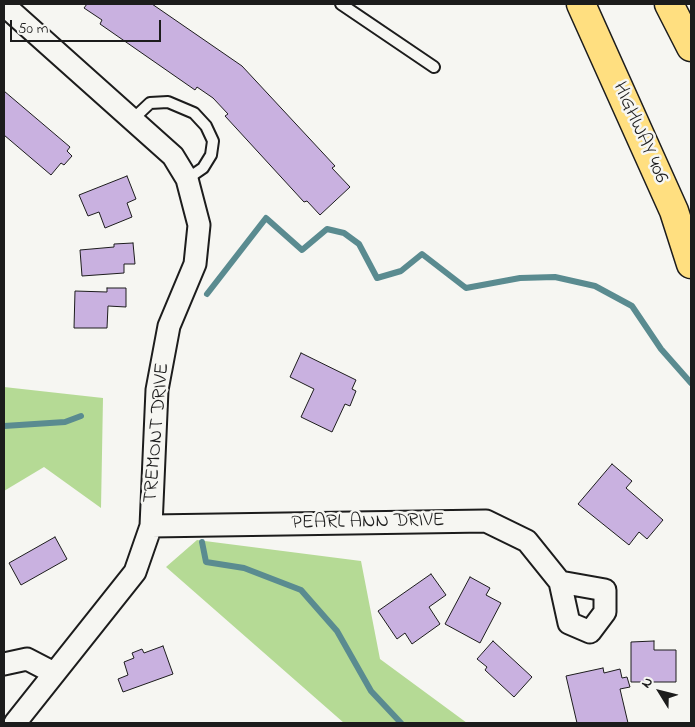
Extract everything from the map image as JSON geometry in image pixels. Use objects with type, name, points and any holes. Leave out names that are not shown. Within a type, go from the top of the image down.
[{"type":"highway","name":"HIGHWAY 406","points":[[581,4],[674,211],[691,264]]},
{"type":"highway","points":[[669,4],[691,47]]},
{"type":"street","name":"TREMONT DRIVE","points":[[4,6],[173,156],[186,179],[199,225],[195,264],[170,326],[158,390],[151,526],[135,572],[15,723]]},
{"type":"street","name":"PEARL ANN DRIVE","points":[[151,526],[486,521],[527,541],[560,582]]},
{"type":"street","points":[[4,664],[27,658],[54,673]]},
{"type":"lane","points":[[341,4],[434,67]]},
{"type":"lane","points":[[132,120],[150,103],[168,102],[194,113],[206,126],[213,141],[212,155],[204,168],[186,179]]},
{"type":"green space","points":[[4,387],[103,398],[101,508],[44,467],[4,491]]},
{"type":"green space","points":[[197,540],[361,561],[380,659],[467,723],[344,723],[166,567]]},
{"type":"building","points":[[87,4],[152,4],[242,66],[335,166],[332,168],[350,187],[320,215],[307,201],[304,202],[225,116],[228,114],[213,98],[197,87],[195,90],[100,24],[102,20],[84,8]]},
{"type":"building","points":[[4,91],[70,147],[67,151],[72,156],[64,165],[61,163],[51,175],[4,135]]},
{"type":"building","points":[[127,176],[136,199],[127,203],[132,217],[105,228],[99,212],[88,216],[79,195]]},
{"type":"building","points":[[133,243],[135,264],[124,264],[124,273],[82,276],[80,250]]},
{"type":"building","points":[[107,288],[126,288],[126,307],[108,306],[107,328],[74,328],[75,291],[107,292]]},
{"type":"building","points":[[301,353],[356,380],[352,389],[356,391],[350,406],[345,404],[332,432],[301,417],[314,389],[290,377]]},
{"type":"building","points":[[612,464],[632,481],[626,488],[663,520],[647,539],[639,532],[629,545],[578,504]]},
{"type":"building","points":[[55,537],[67,559],[21,585],[9,563]]},
{"type":"building","points":[[431,574],[446,595],[429,607],[440,624],[412,644],[405,633],[397,639],[378,611]]},
{"type":"building","points":[[470,577],[490,588],[486,595],[501,603],[480,643],[445,624]]},
{"type":"building","points":[[493,641],[532,677],[514,697],[485,670],[487,667],[477,659]]},
{"type":"building","points":[[654,641],[654,650],[676,650],[676,682],[631,682],[631,642]]},
{"type":"building","points":[[163,646],[173,674],[123,692],[118,679],[128,675],[124,662],[134,658],[132,653],[142,649],[144,653]]},
{"type":"building","points":[[603,668],[604,673],[620,669],[622,678],[627,677],[630,687],[620,689],[628,723],[577,723],[566,676]]},
{"type":"waterway","points":[[207,294],[266,218],[302,250],[327,229],[344,233],[359,244],[377,278],[401,271],[422,254],[466,288],[520,278],[555,277],[595,286],[632,306],[661,349],[691,383]]},
{"type":"waterway","points":[[4,426],[65,422],[81,416]]},
{"type":"waterway","points":[[202,542],[206,562],[244,568],[301,590],[337,631],[371,691],[401,723]]}]
